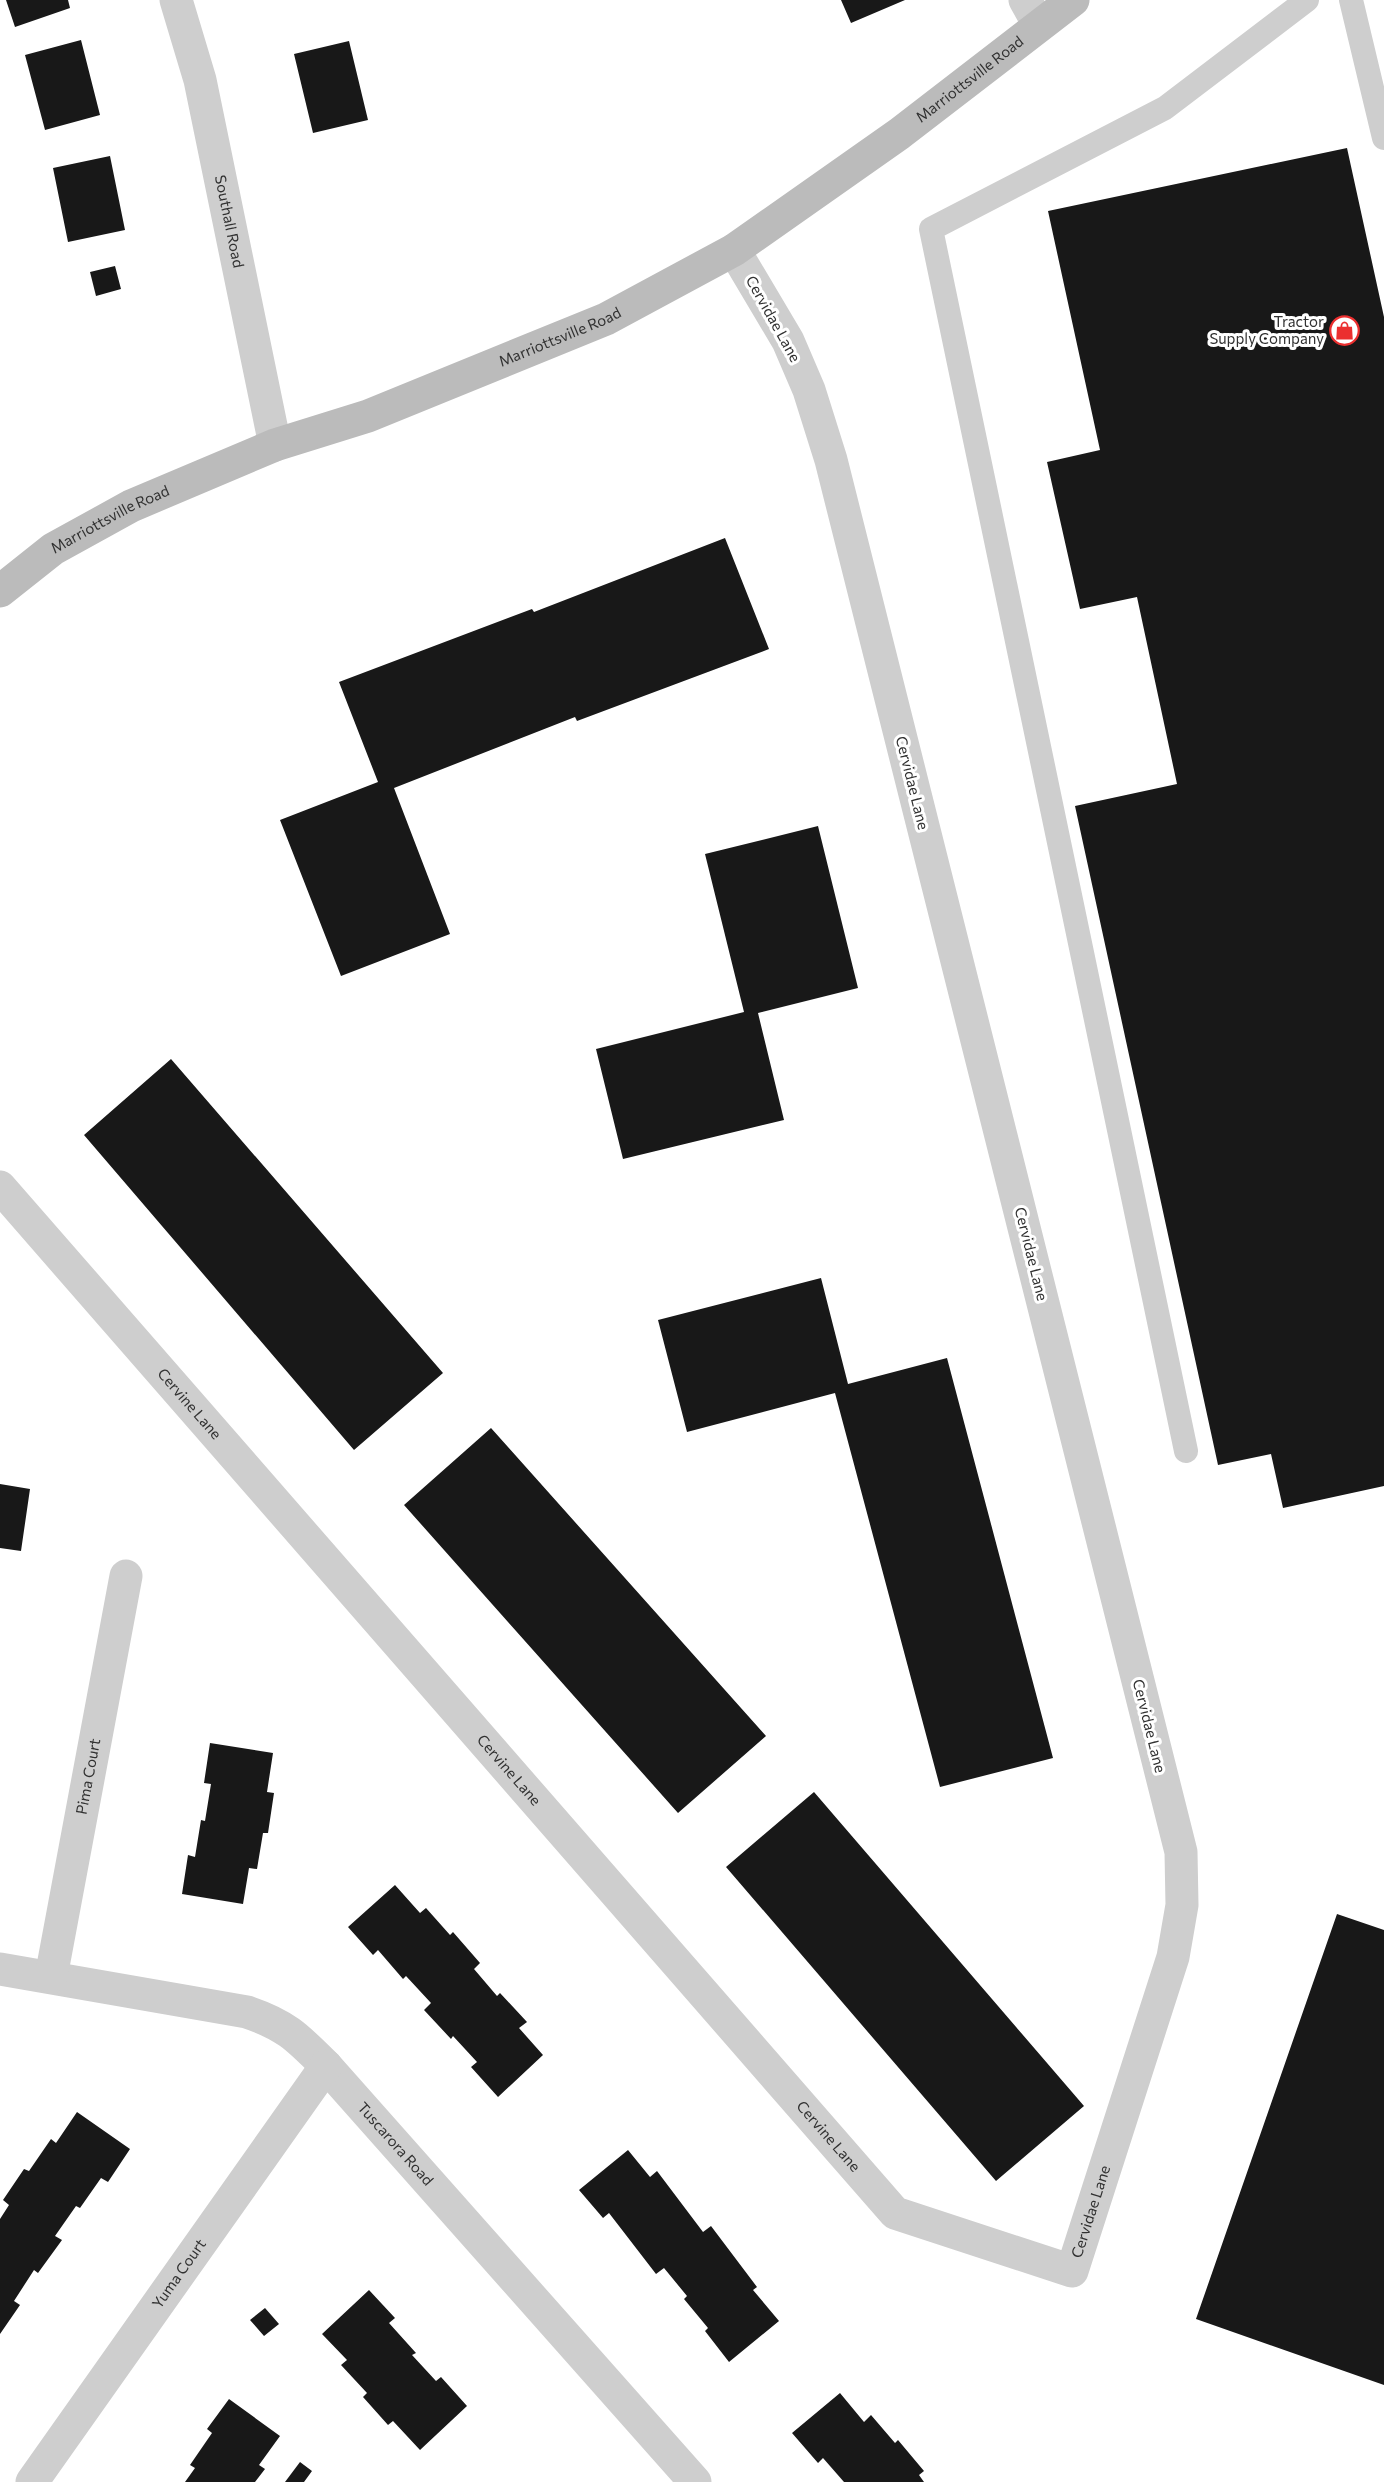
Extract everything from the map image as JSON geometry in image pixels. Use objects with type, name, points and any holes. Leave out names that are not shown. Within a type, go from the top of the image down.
[{"type":"main road","name":"Marriottsville Road","points":[[0,591],[53,549],[131,506],[275,445],[368,416],[606,319],[734,250],[899,134],[1032,13],[1073,0]]},
{"type":"street","name":"Southall Road","points":[[176,0],[200,80],[275,445]]},
{"type":"street","name":"Cervidae Lane","points":[[734,250],[788,341],[809,390],[831,460],[1181,1852],[1182,1905],[1173,1957],[1072,2271]]},
{"type":"street","name":"Cervine Lane","points":[[0,1186],[896,2213],[1072,2271]]},
{"type":"street","name":"Pima Court","points":[[51,1977],[126,1576]]},
{"type":"street","name":"Tuscarora Road","points":[[0,1969],[248,2012],[270,2019],[292,2032],[326,2066],[695,2482]]},
{"type":"street","name":"Yuma Court","points":[[32,2482],[326,2066]]},
{"type":"lane","points":[[1186,1451],[931,229],[1165,108],[1307,0]]},
{"type":"lane","points":[[1351,0],[1384,138]]},
{"type":"building","points":[[6,0],[68,0],[70,8],[15,27]]},
{"type":"building","points":[[841,0],[905,0],[851,23]]},
{"type":"building","points":[[81,40],[100,115],[45,130],[25,55]]},
{"type":"building","points":[[349,41],[368,120],[313,133],[294,54]]},
{"type":"building","points":[[1347,148],[1384,317],[1384,1486],[1283,1508],[1271,1454],[1218,1465],[1075,806],[1177,784],[1137,597],[1080,609],[1047,462],[1100,450],[1048,211]]},
{"type":"building","points":[[110,156],[125,230],[68,242],[53,168]]},
{"type":"building","points":[[115,266],[121,289],[96,296],[90,272]]},
{"type":"building","points":[[725,538],[769,649],[577,721],[575,717],[394,788],[450,934],[341,976],[280,820],[378,782],[339,682],[532,609],[534,612]]},
{"type":"building","points":[[818,826],[858,988],[758,1013],[784,1120],[623,1159],[596,1049],[744,1012],[705,854]]},
{"type":"building","points":[[171,1059],[443,1373],[354,1450],[84,1135]]},
{"type":"building","points":[[821,1278],[848,1384],[947,1358],[1053,1758],[940,1787],[835,1393],[687,1432],[658,1320]]},
{"type":"building","points":[[491,1428],[766,1736],[678,1813],[404,1505]]},
{"type":"building","points":[[0,1484],[30,1489],[21,1551],[0,1548]]},
{"type":"building","points":[[210,1743],[273,1753],[267,1792],[274,1793],[268,1833],[263,1833],[257,1869],[249,1868],[243,1904],[182,1894],[188,1855],[195,1857],[201,1820],[205,1821],[211,1784],[204,1783]]},
{"type":"building","points":[[814,1792],[1084,2106],[996,2181],[726,1867]]},
{"type":"building","points":[[395,1885],[420,1913],[426,1908],[450,1935],[453,1932],[480,1963],[474,1969],[497,1996],[500,1993],[527,2022],[519,2028],[543,2055],[498,2097],[471,2067],[477,2062],[424,2010],[431,2003],[406,1976],[403,1979],[378,1950],[373,1955],[348,1927]]},
{"type":"building","points":[[1337,1914],[1384,1930],[1384,2385],[1196,2319]]},
{"type":"building","points":[[77,2112],[130,2149],[108,2182],[101,2178],[80,2208],[76,2206],[55,2236],[62,2240],[38,2273],[34,2270],[14,2301],[20,2305],[0,2334],[0,2219],[9,2205],[3,2200],[24,2169],[29,2171],[51,2139],[56,2143]]},
{"type":"building","points":[[628,2150],[650,2177],[657,2171],[703,2232],[711,2226],[757,2287],[753,2290],[779,2321],[729,2362],[705,2331],[708,2328],[684,2299],[687,2296],[664,2268],[656,2274],[609,2213],[603,2218],[579,2190]]},
{"type":"building","points":[[369,2290],[395,2318],[389,2323],[416,2353],[412,2355],[436,2381],[441,2377],[467,2406],[420,2450],[393,2421],[388,2425],[363,2397],[367,2393],[341,2365],[347,2360],[322,2334]]},
{"type":"building","points":[[265,2308],[279,2324],[264,2336],[250,2320]]},
{"type":"building","points":[[840,2393],[864,2422],[871,2415],[895,2443],[898,2440],[924,2471],[919,2475],[924,2482],[844,2482],[823,2458],[818,2463],[792,2433]]},
{"type":"building","points":[[229,2399],[280,2436],[259,2465],[265,2469],[255,2482],[185,2482],[195,2468],[190,2465],[212,2433],[207,2429]]},
{"type":"building","points":[[300,2462],[312,2471],[304,2482],[285,2482]]},
{"type":"place","name":"Tractor Supply Company","points":[[1345,331]]}]
